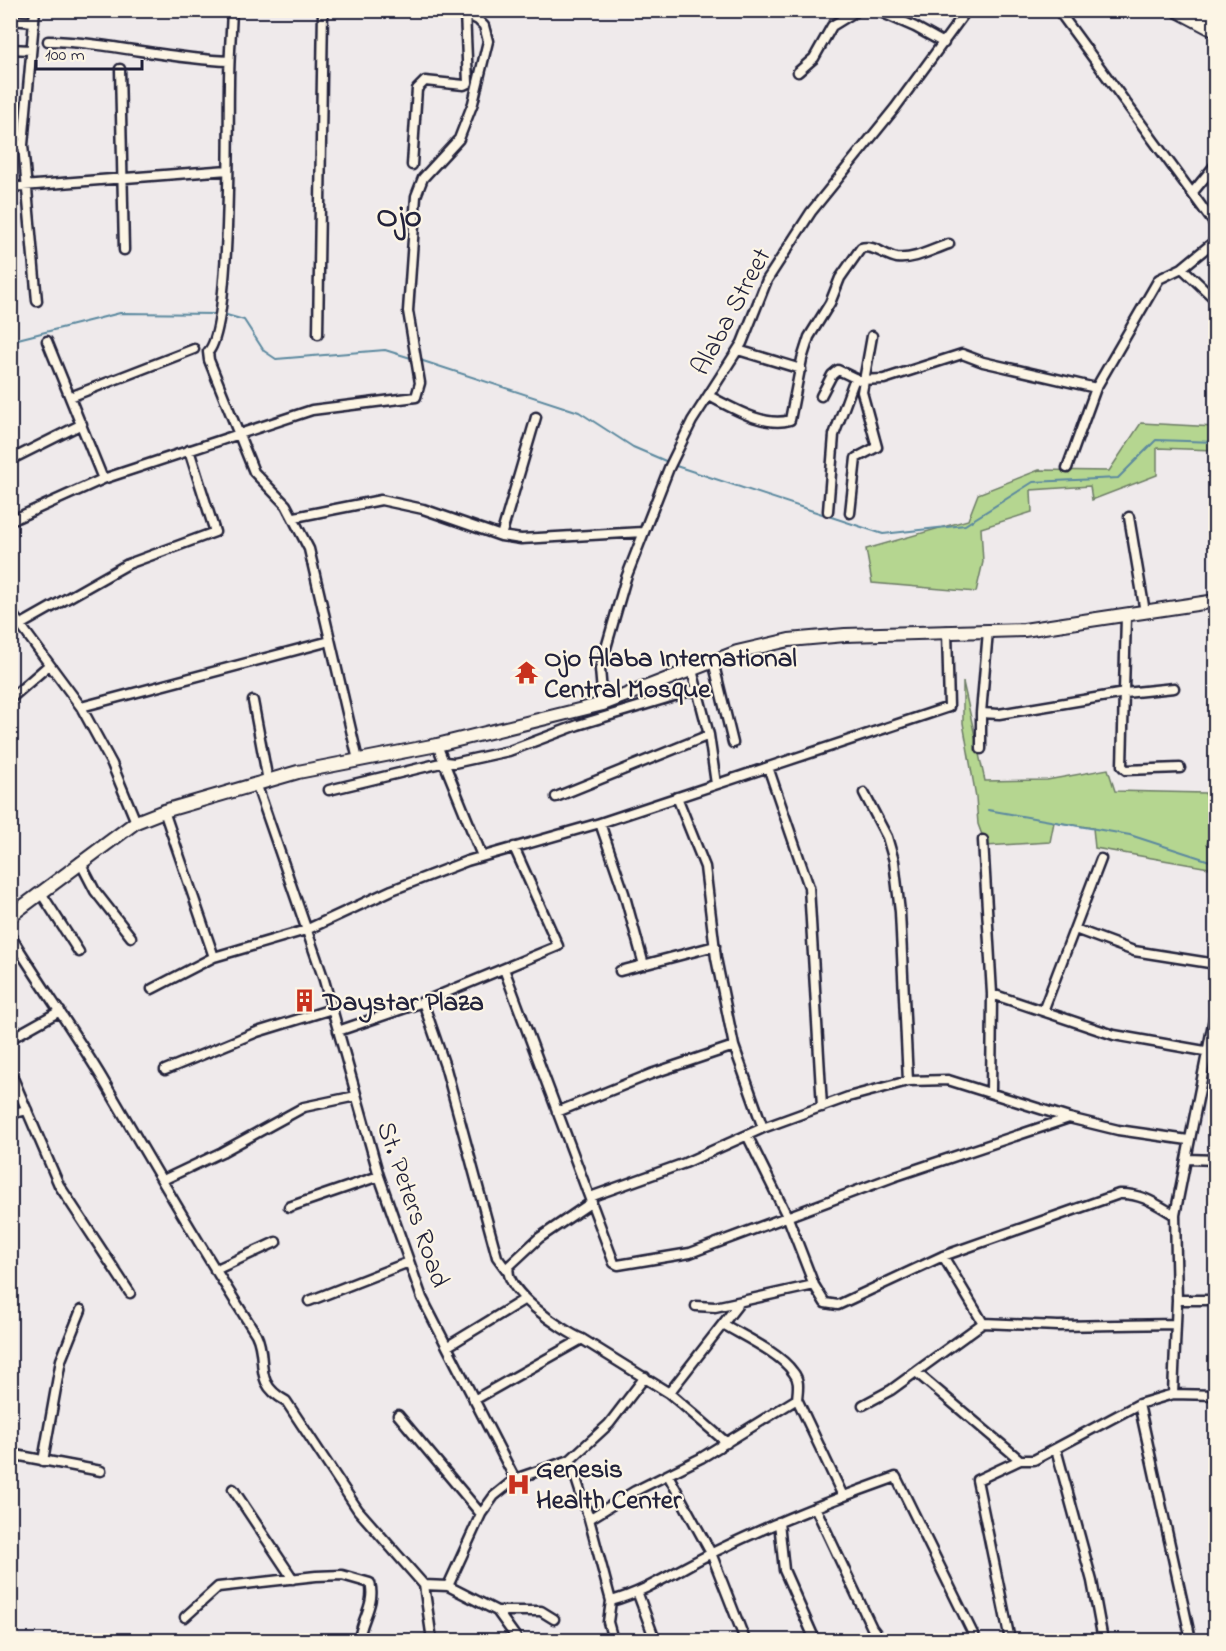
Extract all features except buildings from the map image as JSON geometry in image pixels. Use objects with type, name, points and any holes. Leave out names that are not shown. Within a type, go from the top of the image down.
[{"type":"main road","points":[[1178,10],[1215,30]]},
{"type":"main road","points":[[1204,10],[1215,17]]},
{"type":"main road","points":[[10,916],[136,822],[164,811],[262,782],[437,745],[603,704],[713,661],[789,640],[969,630],[1024,630],[1215,601]]},
{"type":"street","points":[[35,10],[23,145],[37,302]]},
{"type":"street","points":[[232,10],[229,61],[227,250],[217,327],[208,360],[254,472],[294,517],[309,549],[358,760]]},
{"type":"street","points":[[318,334],[323,10]]},
{"type":"street","points":[[798,72],[814,58],[832,26],[858,10]]},
{"type":"street","points":[[876,10],[944,43]]},
{"type":"street","name":"Alaba Street","points":[[603,704],[600,669],[643,532],[671,464],[692,421],[738,350],[767,280],[811,212],[944,43],[967,10]]},
{"type":"street","points":[[1058,10],[1081,46],[1193,192],[1215,226]]},
{"type":"street","points":[[412,165],[419,84],[425,81],[464,85],[468,83],[461,11]]},
{"type":"street","points":[[10,521],[104,479],[312,410],[332,405],[416,397],[419,391],[408,311],[416,196],[423,178],[459,139],[473,103],[488,41],[484,26],[461,11]]},
{"type":"street","points":[[10,20],[34,22]]},
{"type":"street","points":[[48,41],[67,40],[153,54],[229,61]]},
{"type":"street","points":[[10,49],[31,50]]},
{"type":"street","points":[[120,69],[124,250]]},
{"type":"street","points":[[10,145],[23,145]]},
{"type":"street","points":[[1193,192],[1215,164]]},
{"type":"street","points":[[10,188],[121,177],[228,170]]},
{"type":"street","points":[[1067,468],[1096,388],[1159,279],[1182,268],[1215,240]]},
{"type":"street","points":[[709,396],[748,415],[786,422],[792,417],[805,350],[814,327],[830,303],[840,278],[861,248],[868,247],[891,256],[906,258],[948,244]]},
{"type":"street","points":[[1182,268],[1215,300]]},
{"type":"street","points":[[828,511],[834,435],[859,379],[872,336]]},
{"type":"street","points":[[47,341],[104,479]]},
{"type":"street","points":[[70,397],[194,349]]},
{"type":"street","points":[[738,350],[801,369]]},
{"type":"street","points":[[820,396],[835,371],[842,371],[859,379],[884,380],[962,354],[983,362],[1096,388]]},
{"type":"street","points":[[850,513],[856,458],[877,447],[863,402],[859,379]]},
{"type":"street","points":[[501,536],[536,417]]},
{"type":"street","points":[[10,460],[82,424]]},
{"type":"street","points":[[20,624],[128,564],[215,532],[189,450]]},
{"type":"street","points":[[294,517],[381,500],[423,509],[501,536],[521,539],[643,532]]},
{"type":"street","points":[[1129,517],[1145,612]]},
{"type":"street","points":[[10,611],[81,707],[112,764],[136,822]]},
{"type":"street","points":[[1126,616],[1123,769],[1180,768]]},
{"type":"street","points":[[152,989],[214,957],[306,930],[392,890],[482,856],[600,823],[949,707],[947,631]]},
{"type":"street","points":[[981,749],[985,631]]},
{"type":"street","points":[[81,707],[330,641]]},
{"type":"street","points":[[713,661],[733,743]]},
{"type":"street","points":[[10,699],[49,665]]},
{"type":"street","points":[[692,670],[709,735],[716,784]]},
{"type":"street","points":[[981,713],[999,714],[1125,693],[1174,688]]},
{"type":"street","points":[[329,790],[445,762],[454,763],[509,751],[578,725],[697,689]]},
{"type":"street","name":"St. Peters Road","points":[[253,701],[262,782],[306,930],[333,1009],[379,1176],[423,1298],[514,1479]]},
{"type":"street","points":[[556,797],[709,735]]},
{"type":"street","points":[[437,745],[482,856]]},
{"type":"street","points":[[768,767],[809,887],[822,1107]]},
{"type":"street","points":[[864,793],[887,837],[894,861],[900,912],[908,1081]]},
{"type":"street","points":[[677,798],[705,867],[715,946],[734,1046],[763,1128]]},
{"type":"street","points":[[164,811],[214,957]]},
{"type":"street","points":[[600,823],[624,892],[644,965]]},
{"type":"street","points":[[983,840],[992,994],[991,1093]]},
{"type":"street","points":[[338,1031],[423,1002],[558,946],[514,847]]},
{"type":"street","points":[[1043,1011],[1101,859]]},
{"type":"street","points":[[80,862],[95,891],[131,937]]},
{"type":"street","points":[[41,893],[79,952]]},
{"type":"street","points":[[1075,929],[1134,951],[1215,964]]},
{"type":"street","points":[[10,935],[60,1011],[261,1344],[261,1367],[270,1390],[286,1401],[358,1510],[424,1585],[432,1641]]},
{"type":"street","points":[[620,971],[715,946]]},
{"type":"street","points":[[504,969],[614,1263],[618,1265],[690,1253],[896,1176],[1069,1118]]},
{"type":"street","points":[[992,994],[1114,1035],[1211,1052]]},
{"type":"street","points":[[423,1002],[446,1069],[497,1257],[525,1299],[567,1333],[582,1339],[669,1393],[727,1443]]},
{"type":"street","points":[[1173,1394],[1177,1300],[1175,1215],[1187,1159],[1188,1140],[1211,1052],[1215,1008]]},
{"type":"street","points":[[165,1070],[257,1032],[333,1009]]},
{"type":"street","points":[[10,1040],[60,1011]]},
{"type":"street","points":[[557,1112],[651,1074],[734,1046]]},
{"type":"street","points":[[10,1071],[59,1185],[130,1293]]},
{"type":"street","points":[[508,1272],[509,1266],[539,1238],[591,1199],[685,1163],[763,1128],[877,1087],[908,1081],[948,1080],[1069,1118],[1118,1130],[1188,1140]]},
{"type":"street","points":[[163,1180],[222,1152],[304,1107],[356,1096]]},
{"type":"street","points":[[10,1114],[27,1110]]},
{"type":"street","points":[[747,1135],[788,1218],[814,1285],[825,1303],[838,1305],[943,1256],[1119,1194],[1133,1193],[1143,1196],[1175,1215]]},
{"type":"street","points":[[1187,1159],[1215,1160]]},
{"type":"street","points":[[289,1207],[379,1176]]},
{"type":"street","points":[[216,1270],[276,1242]]},
{"type":"street","points":[[943,1256],[983,1323]]},
{"type":"street","points":[[309,1301],[410,1262]]},
{"type":"street","points":[[696,1306],[715,1307],[814,1285]]},
{"type":"street","points":[[448,1346],[525,1299]]},
{"type":"street","points":[[1177,1300],[1215,1300]]},
{"type":"street","points":[[669,1393],[740,1302]]},
{"type":"street","points":[[43,1461],[61,1360],[81,1310]]},
{"type":"street","points":[[863,1405],[916,1372],[983,1323],[1058,1326],[1176,1324]]},
{"type":"street","points":[[723,1324],[781,1360],[794,1372],[799,1384],[797,1399],[843,1496]]},
{"type":"street","points":[[474,1400],[582,1339]]},
{"type":"street","points":[[916,1372],[1020,1460]]},
{"type":"street","points":[[448,1586],[481,1514],[494,1496],[514,1479],[570,1460],[609,1424],[645,1377]]},
{"type":"street","points":[[1010,1641],[977,1480],[1020,1460],[1034,1460],[1139,1404],[1173,1394],[1215,1395]]},
{"type":"street","points":[[589,1519],[727,1443],[797,1399]]},
{"type":"street","points":[[1139,1404],[1191,1641]]},
{"type":"street","points":[[398,1414],[481,1514]]},
{"type":"street","points":[[1056,1449],[1092,1581],[1103,1641]]},
{"type":"street","points":[[10,1454],[101,1472]]},
{"type":"street","points":[[570,1460],[611,1601],[608,1622],[613,1641]]},
{"type":"street","points":[[668,1475],[711,1553],[745,1641]]},
{"type":"street","points":[[611,1601],[638,1594],[711,1553],[779,1522],[896,1477],[976,1641]]},
{"type":"street","points":[[232,1489],[293,1579]]},
{"type":"street","points":[[815,1507],[872,1628],[881,1641]]},
{"type":"street","points":[[779,1522],[784,1570],[815,1641]]},
{"type":"street","points":[[185,1617],[218,1587],[342,1575],[370,1583],[372,1600],[359,1641]]},
{"type":"street","points":[[424,1585],[448,1586],[497,1611],[541,1611],[555,1619]]},
{"type":"street","points":[[638,1594],[655,1641]]},
{"type":"street","points":[[497,1611],[518,1641]]},
{"type":"green space","points":[[1141,423],[1215,427],[1215,460],[1212,460],[1214,450],[1157,448],[1157,475],[1092,500],[1090,486],[1031,490],[1032,512],[981,528],[983,562],[976,592],[872,583],[866,549],[968,520],[978,494],[1039,470],[1109,471]]},
{"type":"green space","points":[[963,682],[985,781],[1047,780],[1108,769],[1115,791],[1205,793],[1215,819],[1207,844],[1215,849],[1215,865],[1209,868],[1095,848],[1093,828],[1054,822],[1050,842],[986,846],[978,824],[976,797],[963,723]]},
{"type":"waterway","points":[[10,341],[120,313],[217,314]]},
{"type":"waterway","points":[[223,314],[244,320],[264,351],[276,359],[385,350],[414,359]]},
{"type":"waterway","points":[[420,360],[579,412],[633,447],[668,462]]},
{"type":"waterway","points":[[673,465],[883,534],[965,525],[1033,482],[1118,478],[1156,440],[1216,442]]},
{"type":"waterway","points":[[988,810],[1130,835],[1216,863]]},
{"type":"place","name":"Ojo Alaba International Central Mosque","points":[[526,673]]},
{"type":"place","name":"Daystar Plaza","points":[[305,1001]]},
{"type":"place","name":"Genesis Health Center","points":[[518,1484]]},
{"type":"district","name":"Ojo","points":[[399,214]]}]
